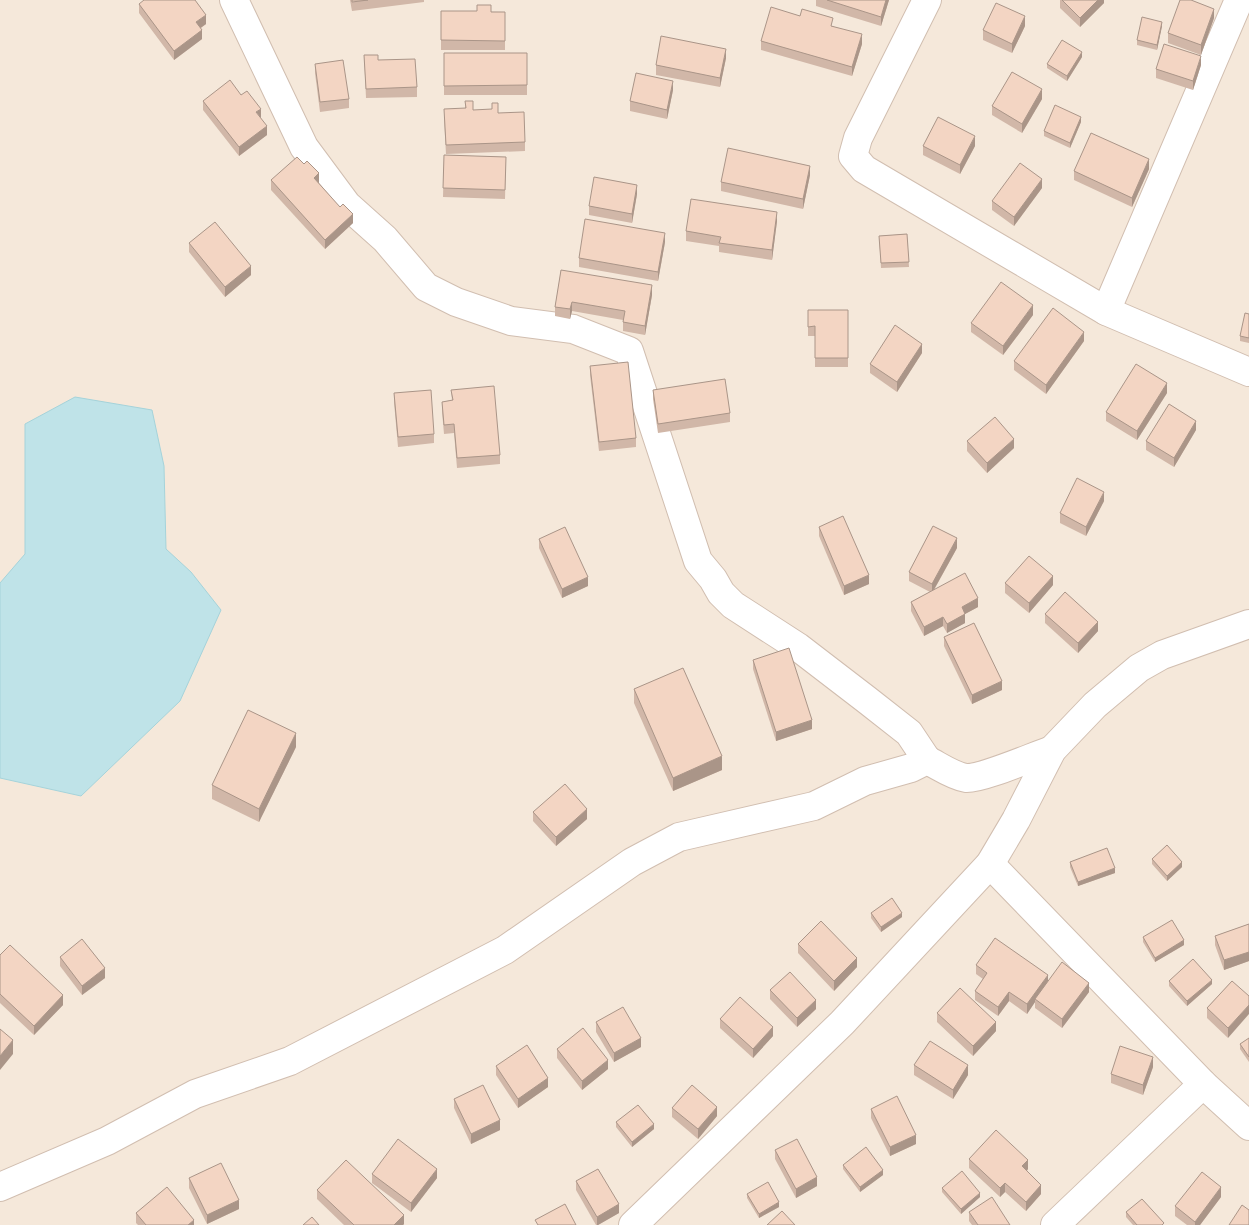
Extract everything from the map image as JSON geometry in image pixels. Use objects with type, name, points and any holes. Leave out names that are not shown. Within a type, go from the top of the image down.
[{"type":"street","points":[[234,0],[304,147],[348,205],[385,239],[426,287],[456,302],[511,321],[573,329],[629,351],[698,561],[714,579],[721,593],[733,605],[798,647],[874,705],[909,733],[927,760],[947,771],[967,778],[986,774],[1052,750]]},
{"type":"street","points":[[927,0],[858,138],[853,156],[864,170],[1106,311],[1249,372]]},
{"type":"street","points":[[1106,311],[1239,0]]},
{"type":"street","points":[[632,1225],[842,1023],[990,864],[1016,820],[1052,750],[1095,705],[1139,668],[1162,654],[1249,624]]},
{"type":"street","points":[[0,1187],[107,1140],[195,1094],[290,1061],[505,950],[632,862],[679,837],[814,806],[865,781],[911,768],[927,760]]},
{"type":"street","points":[[990,864],[1202,1084],[1249,1126]]},
{"type":"street","points":[[1055,1225],[1202,1084]]},
{"type":"shaded area","points":[[0,0],[1249,0],[1249,1225],[0,1225]]},
{"type":"water","points":[[75,397],[152,410],[164,466],[166,549],[191,572],[221,610],[180,701],[81,796],[0,778],[0,583],[25,554],[25,424]]},
{"type":"building","points":[[144,0],[195,0],[206,15],[196,22],[202,30],[174,51],[139,4]]},
{"type":"building","points":[[352,0],[368,0],[352,2]]},
{"type":"building","points":[[827,0],[886,0],[881,17]]},
{"type":"building","points":[[1062,0],[1098,0],[1080,18]]},
{"type":"building","points":[[1180,0],[1191,0],[1214,9],[1201,45],[1168,33]]},
{"type":"building","points":[[996,3],[1025,16],[1012,44],[983,30]]},
{"type":"building","points":[[477,5],[491,5],[491,12],[505,12],[505,41],[441,40],[441,11],[477,11]]},
{"type":"building","points":[[771,7],[800,16],[802,9],[833,18],[831,26],[862,34],[852,67],[761,41]]},
{"type":"building","points":[[1142,17],[1162,22],[1157,45],[1137,40]]},
{"type":"building","points":[[661,36],[726,49],[720,78],[656,65]]},
{"type":"building","points":[[1062,40],[1082,52],[1067,76],[1047,64]]},
{"type":"building","points":[[1164,44],[1201,56],[1193,81],[1156,69]]},
{"type":"building","points":[[444,53],[527,53],[527,85],[444,86]]},
{"type":"building","points":[[364,55],[378,55],[378,60],[415,59],[417,87],[366,89]]},
{"type":"building","points":[[343,60],[349,99],[320,102],[315,64]]},
{"type":"building","points":[[1012,72],[1042,89],[1022,124],[992,106]]},
{"type":"building","points":[[636,73],[673,81],[667,110],[630,101]]},
{"type":"building","points":[[230,80],[241,95],[247,91],[261,109],[256,112],[267,126],[239,147],[203,101]]},
{"type":"building","points":[[465,101],[473,101],[473,110],[492,109],[492,103],[498,103],[498,113],[524,112],[525,142],[446,145],[444,109],[466,108]]},
{"type":"building","points":[[1055,105],[1081,117],[1070,143],[1044,131]]},
{"type":"building","points":[[938,117],[975,136],[960,165],[923,146]]},
{"type":"building","points":[[1091,133],[1149,159],[1132,198],[1074,171]]},
{"type":"building","points":[[728,148],[810,166],[803,199],[721,182]]},
{"type":"building","points":[[444,155],[506,157],[505,190],[443,188]]},
{"type":"building","points":[[297,157],[304,164],[307,161],[319,173],[314,178],[340,207],[343,204],[353,214],[325,240],[271,180]]},
{"type":"building","points":[[1020,163],[1042,179],[1014,217],[992,201]]},
{"type":"building","points":[[594,177],[637,185],[632,214],[589,206]]},
{"type":"building","points":[[691,199],[777,212],[772,250],[719,243],[721,237],[686,231]]},
{"type":"building","points":[[585,219],[665,233],[658,272],[579,258]]},
{"type":"building","points":[[215,222],[251,266],[225,287],[189,243]]},
{"type":"building","points":[[907,234],[909,262],[881,263],[879,236]]},
{"type":"building","points":[[561,270],[652,285],[645,326],[623,322],[625,311],[572,302],[570,309],[555,307]]},
{"type":"building","points":[[1001,282],[1033,305],[1003,346],[971,323]]},
{"type":"building","points":[[1053,308],[1084,332],[1046,385],[1014,361]]},
{"type":"building","points":[[808,310],[848,310],[848,358],[815,358],[815,326],[808,327]]},
{"type":"building","points":[[1245,313],[1249,314],[1249,338],[1240,336]]},
{"type":"building","points":[[895,325],[922,344],[897,382],[870,364]]},
{"type":"building","points":[[628,362],[636,438],[599,442],[590,366]]},
{"type":"building","points":[[1136,364],[1167,383],[1137,431],[1106,412]]},
{"type":"building","points":[[725,379],[730,413],[658,424],[653,390]]},
{"type":"building","points":[[494,386],[500,455],[457,458],[454,424],[444,425],[442,402],[453,400],[451,390]]},
{"type":"building","points":[[431,390],[434,434],[398,437],[394,393]]},
{"type":"building","points":[[1169,404],[1196,421],[1174,458],[1146,441]]},
{"type":"building","points":[[995,417],[1014,439],[987,463],[967,441]]},
{"type":"building","points":[[1077,478],[1104,492],[1086,527],[1060,513]]},
{"type":"building","points":[[843,516],[869,575],[844,586],[819,527]]},
{"type":"building","points":[[933,526],[957,538],[932,584],[909,572]]},
{"type":"building","points":[[565,527],[588,577],[562,589],[539,539]]},
{"type":"building","points":[[1029,556],[1053,576],[1029,603],[1005,583]]},
{"type":"building","points":[[965,573],[978,598],[962,607],[965,614],[947,624],[943,617],[924,627],[911,602]]},
{"type":"building","points":[[1065,592],[1098,622],[1078,643],[1045,614]]},
{"type":"building","points":[[974,623],[1002,681],[972,695],[944,637]]},
{"type":"building","points":[[789,648],[812,720],[776,732],[753,660]]},
{"type":"building","points":[[683,668],[722,756],[673,778],[634,689]]},
{"type":"building","points":[[248,710],[296,733],[259,809],[212,785]]},
{"type":"building","points":[[565,784],[587,809],[556,837],[533,812]]},
{"type":"building","points":[[1167,845],[1182,862],[1167,876],[1152,859]]},
{"type":"building","points":[[1107,848],[1115,868],[1078,882],[1070,862]]},
{"type":"building","points":[[892,898],[902,913],[881,927],[871,913]]},
{"type":"building","points":[[1172,920],[1184,940],[1155,958],[1143,937]]},
{"type":"building","points":[[821,921],[857,958],[834,981],[798,944]]},
{"type":"building","points":[[1249,924],[1249,952],[1224,960],[1215,936]]},
{"type":"building","points":[[995,938],[1048,975],[1027,1004],[1009,992],[998,1007],[975,991],[987,973],[976,965]]},
{"type":"building","points":[[82,939],[105,968],[82,986],[60,957]]},
{"type":"building","points":[[10,945],[63,995],[34,1026],[0,994],[0,955]]},
{"type":"building","points":[[1193,959],[1212,980],[1187,1001],[1169,981]]},
{"type":"building","points":[[1062,962],[1089,983],[1062,1019],[1035,999]]},
{"type":"building","points":[[790,972],[816,1000],[797,1018],[770,990]]},
{"type":"building","points":[[1232,981],[1249,996],[1249,1005],[1228,1028],[1207,1008]]},
{"type":"building","points":[[960,988],[996,1022],[973,1046],[937,1013]]},
{"type":"building","points":[[740,997],[773,1027],[753,1049],[720,1019]]},
{"type":"building","points":[[623,1007],[641,1038],[614,1053],[596,1022]]},
{"type":"building","points":[[583,1028],[608,1060],[582,1081],[557,1049]]},
{"type":"building","points":[[0,1029],[13,1040],[0,1056]]},
{"type":"building","points":[[1249,1038],[1249,1057],[1240,1044]]},
{"type":"building","points":[[930,1041],[968,1065],[953,1090],[914,1065]]},
{"type":"building","points":[[527,1045],[548,1078],[518,1099],[496,1066]]},
{"type":"building","points":[[1120,1046],[1153,1057],[1143,1085],[1111,1074]]},
{"type":"building","points":[[483,1085],[500,1120],[471,1134],[454,1099]]},
{"type":"building","points":[[692,1085],[717,1107],[698,1129],[672,1108]]},
{"type":"building","points":[[897,1096],[916,1135],[890,1147],[871,1109]]},
{"type":"building","points":[[638,1105],[654,1124],[632,1142],[616,1122]]},
{"type":"building","points":[[996,1130],[1028,1160],[1022,1166],[1041,1185],[1026,1202],[1005,1183],[1000,1188],[969,1159]]},
{"type":"building","points":[[398,1139],[437,1169],[411,1203],[372,1174]]},
{"type":"building","points":[[797,1139],[817,1177],[796,1189],[775,1150]]},
{"type":"building","points":[[866,1147],[883,1170],[860,1187],[843,1165]]},
{"type":"building","points":[[346,1160],[404,1215],[394,1225],[354,1225],[317,1190]]},
{"type":"building","points":[[221,1163],[239,1200],[207,1215],[189,1178]]},
{"type":"building","points":[[598,1169],[619,1204],[597,1217],[576,1181]]},
{"type":"building","points":[[962,1171],[980,1193],[961,1209],[942,1188]]},
{"type":"building","points":[[1202,1172],[1221,1187],[1195,1222],[1175,1206]]},
{"type":"building","points":[[768,1182],[779,1202],[759,1214],[747,1194]]},
{"type":"building","points":[[167,1187],[194,1220],[188,1225],[146,1225],[136,1213]]},
{"type":"building","points":[[992,1197],[1010,1225],[978,1225],[969,1212]]},
{"type":"building","points":[[1142,1199],[1164,1223],[1162,1225],[1137,1225],[1126,1212]]},
{"type":"building","points":[[565,1204],[576,1225],[538,1225],[535,1220]]},
{"type":"building","points":[[1242,1205],[1249,1210],[1249,1225],[1229,1225]]},
{"type":"building","points":[[782,1211],[795,1225],[767,1225]]},
{"type":"building","points":[[312,1217],[319,1225],[303,1225]]}]
